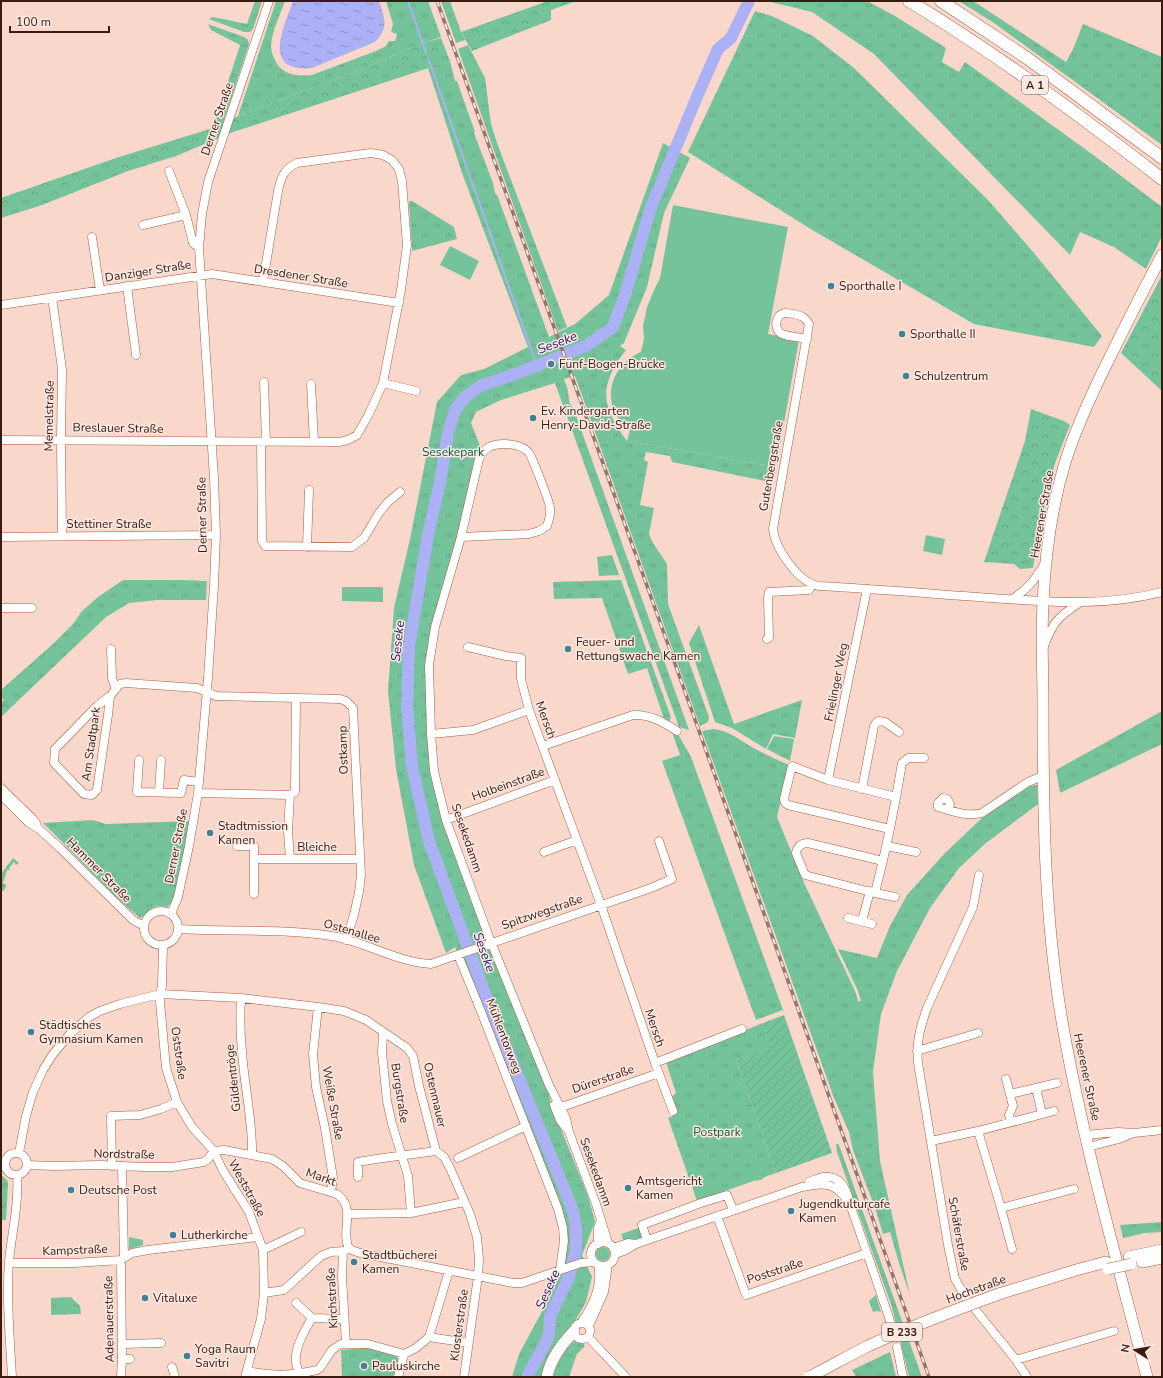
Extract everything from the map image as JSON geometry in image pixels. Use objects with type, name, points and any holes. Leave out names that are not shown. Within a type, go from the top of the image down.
[{"type":"highway","name":"A 1","points":[[909,1],[1016,71],[1160,177]]},
{"type":"highway","name":"A 1","points":[[941,1],[1027,58],[1162,158]]},
{"type":"main road","name":"Heerener Straße","points":[[1147,1377],[1085,1135],[1063,1025],[1053,949],[1046,856],[1043,776],[1042,649],[1046,561],[1057,494],[1064,466],[1075,434],[1105,367],[1162,255]]},
{"type":"main road","name":"Hochstraße","points":[[809,1377],[869,1346],[958,1308],[1107,1266],[1130,1261],[1162,1250]]},
{"type":"main road","name":"Hochstraße","points":[[1130,1261],[1162,1258]]},
{"type":"main road","name":"Hochstraße","points":[[826,1377],[872,1353],[1000,1297]]},
{"type":"main road","points":[[547,1377],[551,1363],[558,1350],[580,1332]]},
{"type":"main road","points":[[553,1377],[557,1364],[564,1352],[580,1332]]},
{"type":"street","name":"Derner Straße","points":[[171,914],[178,897],[198,793],[207,692],[216,535],[214,478],[200,275],[199,248],[202,214],[205,197],[221,143],[269,1]]},
{"type":"street","name":"Breslauer Straße","points":[[1,440],[339,442],[348,440],[357,435],[369,414],[383,383],[399,303],[407,245],[402,181],[399,169],[392,160],[382,155],[371,153],[297,163],[287,169],[280,177],[263,282]]},
{"type":"street","name":"Derner Straße","points":[[169,171],[186,216],[193,243],[199,248]]},
{"type":"street","points":[[143,224],[186,216]]},
{"type":"street","name":"Danziger Straße","points":[[92,236],[100,290]]},
{"type":"street","name":"Dresdener Straße","points":[[200,275],[212,274],[399,303]]},
{"type":"street","name":"Danziger Straße","points":[[1,305],[200,275]]},
{"type":"street","points":[[127,286],[136,355]]},
{"type":"street","name":"Memelstraße","points":[[52,297],[62,369],[62,536]]},
{"type":"street","name":"Gutenbergstraße","points":[[807,339],[773,536],[777,546],[793,568],[806,582],[812,585]]},
{"type":"street","points":[[264,382],[262,541],[265,546],[352,547],[364,538],[388,502],[400,492]]},
{"type":"street","points":[[383,383],[416,391]]},
{"type":"street","points":[[311,384],[314,442]]},
{"type":"street","name":"Sesekedamm","points":[[461,537],[529,534],[539,531],[547,526],[550,517],[550,507],[529,452],[521,447],[508,444],[494,445],[485,450],[479,459],[461,537],[435,627],[429,665],[431,734],[434,771],[446,820],[491,942],[549,1085],[551,1099],[558,1108],[560,1120],[569,1132],[612,1248]]},
{"type":"street","points":[[307,547],[309,490]]},
{"type":"street","name":"Stettiner Straße","points":[[1,537],[216,535]]},
{"type":"street","points":[[1012,599],[1034,582],[1046,561]]},
{"type":"street","points":[[767,639],[769,638],[768,597],[770,592],[809,590],[812,585],[1043,602],[1079,603],[1145,597],[1162,592]]},
{"type":"street","name":"Frielinger Weg","points":[[828,780],[867,588]]},
{"type":"street","points":[[1042,649],[1056,620],[1062,614],[1079,603]]},
{"type":"street","points":[[1,608],[32,608]]},
{"type":"street","name":"Mersch","points":[[468,647],[521,658],[521,679],[529,710],[601,905],[655,1063],[674,1112]]},
{"type":"street","points":[[111,649],[112,678],[116,688],[120,684],[126,682],[197,688],[207,692]]},
{"type":"street","name":"Am Stadtpark","points":[[110,696],[98,784],[94,793],[87,795],[84,794],[54,763],[55,749],[97,706],[110,696],[116,688]]},
{"type":"street","name":"Ostkamp","points":[[207,692],[216,696],[340,699],[346,701],[353,708],[361,875],[354,915],[346,940]]},
{"type":"street","name":"Bleiche","points":[[296,698],[295,792],[290,795],[288,831],[290,859],[360,859]]},
{"type":"street","points":[[431,734],[473,730],[529,710]]},
{"type":"street","points":[[543,746],[633,715],[644,715],[654,718],[677,731]]},
{"type":"street","points":[[862,789],[874,726],[878,721],[885,722],[899,732]]},
{"type":"street","points":[[862,921],[887,846],[902,763],[908,758],[924,758]]},
{"type":"street","name":"Derner Straße","points":[[139,760],[137,792],[181,793],[184,780],[199,782]]},
{"type":"street","points":[[159,792],[161,760]]},
{"type":"street","points":[[890,829],[788,805],[785,803],[784,799],[792,766],[828,780],[896,797]]},
{"type":"street","points":[[949,810],[974,815],[982,813],[1028,782],[1043,776]]},
{"type":"street","name":"Holbeinstraße","points":[[446,820],[555,780]]},
{"type":"street","name":"Hammer Straße","points":[[1,788],[33,819],[39,829]]},
{"type":"street","points":[[198,793],[290,795]]},
{"type":"street","name":"Hammer Straße","points":[[1,796],[29,823],[39,829],[61,849],[133,920],[144,926],[145,933],[149,940],[155,944],[163,945]]},
{"type":"street","points":[[544,852],[577,840]]},
{"type":"street","points":[[601,905],[651,888],[672,879],[659,841]]},
{"type":"street","points":[[883,861],[808,843],[802,844],[796,849],[796,857],[804,875],[895,898]]},
{"type":"street","points":[[237,846],[254,846],[254,894]]},
{"type":"street","points":[[887,846],[916,852]]},
{"type":"street","points":[[254,859],[290,859]]},
{"type":"street","name":"Schäferstraße","points":[[979,875],[973,907],[927,1008],[918,1039],[917,1051],[948,1245],[956,1279],[966,1298],[1016,1360],[1027,1377]]},
{"type":"street","name":"Spitzwegstraße","points":[[491,942],[601,905]]},
{"type":"street","points":[[144,926],[149,915],[154,912],[166,912],[171,914],[175,918],[178,929],[173,940],[163,945]]},
{"type":"street","points":[[848,918],[872,924]]},
{"type":"street","name":"Ostenallee","points":[[178,929],[317,934],[346,940],[391,956],[431,964],[491,942]]},
{"type":"street","name":"Oststraße","points":[[163,945],[162,986],[160,994],[166,1068],[177,1102],[194,1130],[214,1151]]},
{"type":"street","name":"Mühlentorweg","points":[[461,954],[480,1009],[556,1203],[563,1228],[563,1269]]},
{"type":"street","name":"Ostenmauer","points":[[19,1153],[26,1116],[33,1092],[43,1070],[53,1054],[70,1034],[89,1017],[100,1011],[160,994],[241,998],[344,1011],[366,1020],[407,1048],[413,1056],[419,1086],[436,1151],[444,1157],[450,1168],[470,1214],[477,1237],[479,1259],[478,1276]]},
{"type":"street","name":"Güldentröge","points":[[241,998],[240,1019],[242,1050],[252,1134],[252,1155]]},
{"type":"street","name":"Weiße Straße","points":[[318,1007],[313,1054],[316,1087],[323,1116],[334,1178],[331,1192]]},
{"type":"street","points":[[655,1063],[742,1029]]},
{"type":"street","name":"Burgstraße","points":[[383,1032],[382,1053],[387,1101],[392,1124],[408,1176],[411,1213]]},
{"type":"street","points":[[917,1051],[978,1033]]},
{"type":"street","name":"Dürerstraße","points":[[558,1108],[659,1073]]},
{"type":"street","points":[[1006,1079],[1013,1106],[1009,1115],[1011,1122]]},
{"type":"street","points":[[1014,1093],[1057,1083]]},
{"type":"street","points":[[1036,1088],[1042,1114]]},
{"type":"street","points":[[112,1166],[111,1116],[140,1114],[161,1109],[177,1102]]},
{"type":"street","points":[[931,1141],[978,1131],[1054,1111]]},
{"type":"street","points":[[458,1158],[526,1126]]},
{"type":"street","points":[[1085,1135],[1162,1130]]},
{"type":"street","points":[[978,1131],[1012,1249]]},
{"type":"street","points":[[1088,1147],[1119,1140],[1134,1132]]},
{"type":"street","name":"Markt","points":[[214,1151],[224,1150],[277,1161],[300,1183],[306,1186],[331,1192],[342,1198],[348,1214]]},
{"type":"street","name":"Nordstraße","points":[[28,1165],[172,1167],[197,1163],[208,1159],[214,1151]]},
{"type":"street","name":"Weststraße","points":[[214,1151],[222,1169],[249,1212],[263,1250],[264,1293],[261,1319],[246,1374]]},
{"type":"street","points":[[358,1177],[358,1162],[436,1151]]},
{"type":"street","points":[[16,1152],[26,1157],[28,1165],[25,1171],[18,1175],[8,1172],[3,1165],[9,1155],[16,1152]]},
{"type":"street","name":"Adenauerstraße","points":[[121,1377],[126,1359],[122,1344],[122,1166]]},
{"type":"street","points":[[12,1377],[9,1263],[17,1205],[18,1175]]},
{"type":"street","points":[[581,1263],[591,1253],[594,1246],[601,1242],[612,1248],[624,1251],[636,1244],[802,1186],[822,1176],[833,1178],[838,1180],[845,1187],[849,1203],[893,1330]]},
{"type":"street","points":[[1001,1208],[1074,1189]]},
{"type":"street","points":[[647,1240],[642,1225],[701,1203],[727,1195],[733,1210]]},
{"type":"street","points":[[346,1250],[348,1214],[411,1213],[464,1202]]},
{"type":"street","name":"Poststraße","points":[[717,1216],[746,1295],[867,1253]]},
{"type":"street","name":"Sesekedamm","points":[[598,1244],[598,1228],[601,1220]]},
{"type":"street","points":[[263,1250],[301,1232]]},
{"type":"street","name":"Kampstraße","points":[[9,1263],[74,1263],[122,1258],[132,1253],[163,1247],[258,1237]]},
{"type":"street","points":[[580,1332],[586,1323],[589,1326],[604,1292],[608,1265],[614,1260],[612,1248]]},
{"type":"street","points":[[264,1293],[284,1290],[321,1256],[331,1252],[346,1250],[518,1284],[581,1263],[608,1265]]},
{"type":"street","name":"Kirchstraße","points":[[346,1250],[342,1277],[346,1344]]},
{"type":"street","points":[[580,1332],[598,1292],[600,1280],[596,1264],[591,1253]]},
{"type":"street","points":[[246,1374],[299,1375],[314,1371],[320,1368],[332,1350],[341,1344],[368,1344],[404,1354],[416,1348],[429,1337],[449,1271]]},
{"type":"street","name":"Klosterstraße","points":[[464,1377],[478,1276]]},
{"type":"street","points":[[296,1303],[312,1318],[344,1319]]},
{"type":"street","points":[[299,1375],[296,1362],[298,1351],[306,1329],[312,1318]]},
{"type":"street","points":[[1016,1360],[1114,1331]]},
{"type":"street","points":[[580,1332],[626,1377]]},
{"type":"street","points":[[429,1337],[468,1343]]},
{"type":"street","points":[[122,1344],[161,1343]]},
{"type":"street","points":[[897,1347],[903,1377]]},
{"type":"street","points":[[398,1377],[404,1354]]},
{"type":"street","points":[[172,1368],[175,1377]]},
{"type":"green space","points":[[255,1],[262,1],[253,29],[250,32],[244,32],[209,19],[213,17],[247,24]]},
{"type":"green space","points":[[276,1],[285,1],[276,23],[271,46],[272,52],[280,68],[294,75],[312,75],[376,51],[386,46],[389,41],[395,41],[397,34],[391,32],[393,24],[386,1],[428,1],[441,37],[238,116]]},
{"type":"green space","points":[[441,1],[450,1],[465,40],[456,43]]},
{"type":"green space","points":[[548,1],[576,1],[551,10],[551,20],[472,51],[461,32]]},
{"type":"green space","points":[[867,1],[895,16],[946,48],[942,62],[959,72],[965,62],[1162,207],[1162,236],[1146,269],[1114,247],[1080,232],[1070,255],[874,54],[812,12],[771,2]]},
{"type":"green space","points":[[959,1],[973,1],[1066,62],[1083,24],[1162,57],[1162,145],[994,23]]},
{"type":"green space","points":[[755,11],[772,16],[813,36],[854,68],[989,201],[1102,336],[1094,347],[974,324],[814,231],[688,152]]},
{"type":"green space","points":[[208,24],[244,37],[248,40],[249,44],[223,123],[213,128],[240,45],[211,30]]},
{"type":"green space","points":[[441,38],[450,61],[233,132],[176,156],[128,171],[42,205],[1,218],[1,198],[116,158],[213,128],[238,116],[362,69],[420,44]]},
{"type":"green space","points":[[468,45],[485,78],[491,124],[497,143],[567,327],[558,331],[458,49]]},
{"type":"green space","name":"Sesekepark","points":[[450,61],[455,81],[457,81],[475,132],[474,133],[493,183],[495,193],[498,197],[549,337],[575,324],[609,295],[663,143],[690,158],[664,213],[647,287],[624,343],[620,346],[626,350],[611,374],[607,385],[606,396],[608,406],[618,429],[627,441],[776,467],[774,479],[770,482],[672,462],[670,456],[646,452],[644,460],[648,462],[640,505],[654,508],[649,534],[653,543],[667,564],[668,604],[709,717],[708,722],[700,726],[575,376],[564,379],[568,389],[570,404],[574,410],[689,730],[679,727],[555,383],[501,400],[476,412],[471,423],[481,448],[441,596],[428,704],[442,808],[548,1087],[550,1100],[588,1196],[595,1222],[582,1255],[592,1277],[586,1302],[574,1323],[580,1316],[583,1316],[574,1325],[544,1377],[512,1377],[519,1354],[545,1306],[560,1267],[563,1228],[455,947],[446,953],[414,865],[396,769],[388,691],[394,608],[410,539],[437,402],[461,375],[484,369],[528,347],[462,173],[428,68]]},
{"type":"green space","points":[[409,201],[412,201],[454,227],[457,239],[412,251]]},
{"type":"green space","points":[[673,205],[788,227],[768,334],[799,340],[776,467],[627,441],[630,430],[620,421],[614,410],[611,399],[615,377],[621,367],[630,358],[641,352],[644,339],[643,326],[647,307],[660,278]]},
{"type":"green space","points":[[450,246],[479,261],[470,280],[440,265]]},
{"type":"green space","points":[[1162,275],[1162,391],[1121,353]]},
{"type":"green space","points":[[1031,409],[1064,421],[1070,425],[1055,463],[1039,530],[1033,568],[1020,569],[1014,564],[984,562],[1025,441]]},
{"type":"green space","points":[[926,535],[945,539],[942,555],[923,551]]},
{"type":"green space","points":[[612,555],[619,575],[599,576],[597,557]]},
{"type":"green space","points":[[123,580],[207,581],[206,600],[157,600],[129,603],[106,617],[1,717],[1,703],[4,700],[1,697],[1,690],[54,643],[73,624],[82,611],[98,597]]},
{"type":"green space","points":[[621,580],[671,717],[669,722],[664,719],[647,668],[628,674],[602,598],[554,599],[553,582]]},
{"type":"green space","points":[[342,587],[383,587],[383,602],[342,601]]},
{"type":"green space","points":[[699,625],[734,724],[802,700],[795,738],[773,734],[766,749],[732,728],[715,722],[689,643]]},
{"type":"green space","points":[[1162,711],[1162,744],[1060,793],[1056,770]]},
{"type":"green space","points":[[714,729],[729,733],[759,751],[789,765],[777,817],[805,885],[855,991],[858,1001],[861,1001],[858,991],[838,949],[877,958],[890,926],[907,895],[945,853],[982,818],[1030,786],[1037,785],[1038,804],[986,843],[959,868],[930,908],[897,971],[881,1014],[873,1072],[880,1161],[910,1295],[890,1232],[883,1234],[875,1208],[853,1150],[849,1132],[834,1098],[702,731]]},
{"type":"green space","points":[[672,732],[679,736],[691,757],[783,1010],[756,1020],[662,761],[680,755]]},
{"type":"green space","points":[[774,736],[794,739],[790,761],[767,749]]},
{"type":"green space","points":[[93,820],[106,824],[190,821],[175,893],[172,902],[167,907],[154,907],[140,918],[102,883],[43,823]]},
{"type":"green space","points":[[13,858],[19,863],[16,865],[14,862],[9,868],[10,870],[7,870],[3,883],[6,885],[5,889],[1,893],[1,874]]},
{"type":"green space","points":[[784,1015],[832,1153],[776,1173],[736,1060],[771,1048],[763,1023]]},
{"type":"green space","name":"Postpark","points":[[763,1023],[772,1048],[736,1060],[776,1173],[697,1201],[668,1118],[673,1116],[668,1100],[676,1093],[666,1062]]},
{"type":"green space","points":[[836,1144],[839,1145],[922,1377],[909,1377],[892,1307],[837,1152]]},
{"type":"green space","points":[[755,1154],[763,1179],[756,1181],[747,1157]]},
{"type":"green space","points":[[1,1175],[7,1180],[8,1183],[6,1220],[1,1220]]},
{"type":"green space","points":[[1162,1222],[1162,1232],[1145,1233],[1123,1238],[1120,1225]]},
{"type":"green space","points":[[641,1227],[643,1231],[641,1238],[624,1242],[621,1234]]},
{"type":"green space","points":[[129,1237],[143,1240],[143,1245],[129,1249]]},
{"type":"green space","points":[[603,1247],[608,1249],[610,1254],[608,1259],[603,1261],[598,1259],[596,1254],[598,1249]]},
{"type":"green space","points":[[876,1295],[881,1312],[873,1312],[869,1301]]},
{"type":"green space","points":[[71,1297],[80,1306],[81,1314],[51,1315],[51,1298]]},
{"type":"green space","points":[[578,1338],[585,1346],[577,1354],[569,1377],[553,1377],[562,1355]]},
{"type":"green space","points":[[367,1348],[396,1355],[399,1362],[393,1377],[342,1377],[341,1350]]},
{"type":"green space","points":[[890,1352],[896,1377],[856,1377],[852,1370]]},
{"type":"water","points":[[293,1],[379,1],[384,18],[384,27],[375,42],[312,68],[296,68],[286,63],[281,56],[280,46],[285,23]]},
{"type":"waterway","points":[[408,1],[426,53]]},
{"type":"waterway","name":"Seseke","points":[[527,1377],[546,1342],[549,1334],[550,1316],[569,1277],[576,1250],[576,1225],[572,1208],[491,1010],[429,841],[412,766],[407,707],[409,647],[428,535],[440,482],[448,433],[455,410],[465,397],[480,386],[521,372],[586,346],[613,327],[625,295],[651,207],[718,49],[731,38],[749,1]]},
{"type":"waterway","points":[[428,58],[537,366]]},
{"type":"railway","points":[[437,1],[929,1377]]},
{"type":"place","name":"Sporthalle I","points":[[831,286]]},
{"type":"place","name":"Sporthalle II","points":[[902,334]]},
{"type":"place","name":"Fünf-Bogen-Brücke","points":[[551,364]]},
{"type":"place","name":"Schulzentrum","points":[[906,376]]},
{"type":"place","name":"Ev. Kindergarten Henry-David-Straße","points":[[533,418]]},
{"type":"place","name":"Feuer- und Rettungswache Kamen","points":[[568,649]]},
{"type":"place","name":"Stadtmission Kamen","points":[[210,833]]},
{"type":"place","name":"Städtisches Gymnasium Kamen","points":[[31,1032]]},
{"type":"place","name":"Amtsgericht Kamen","points":[[628,1188]]},
{"type":"place","name":"Deutsche Post","points":[[71,1190]]},
{"type":"place","name":"Jugendkulturcafe Kamen","points":[[791,1211]]},
{"type":"place","name":"Lutherkirche","points":[[173,1235]]},
{"type":"place","name":"Stadtbücherei Kamen","points":[[354,1262]]},
{"type":"place","name":"Vitaluxe","points":[[145,1298]]},
{"type":"place","name":"Yoga Raum Savitri","points":[[187,1356]]},
{"type":"place","name":"Pauluskirche","points":[[364,1366]]}]
